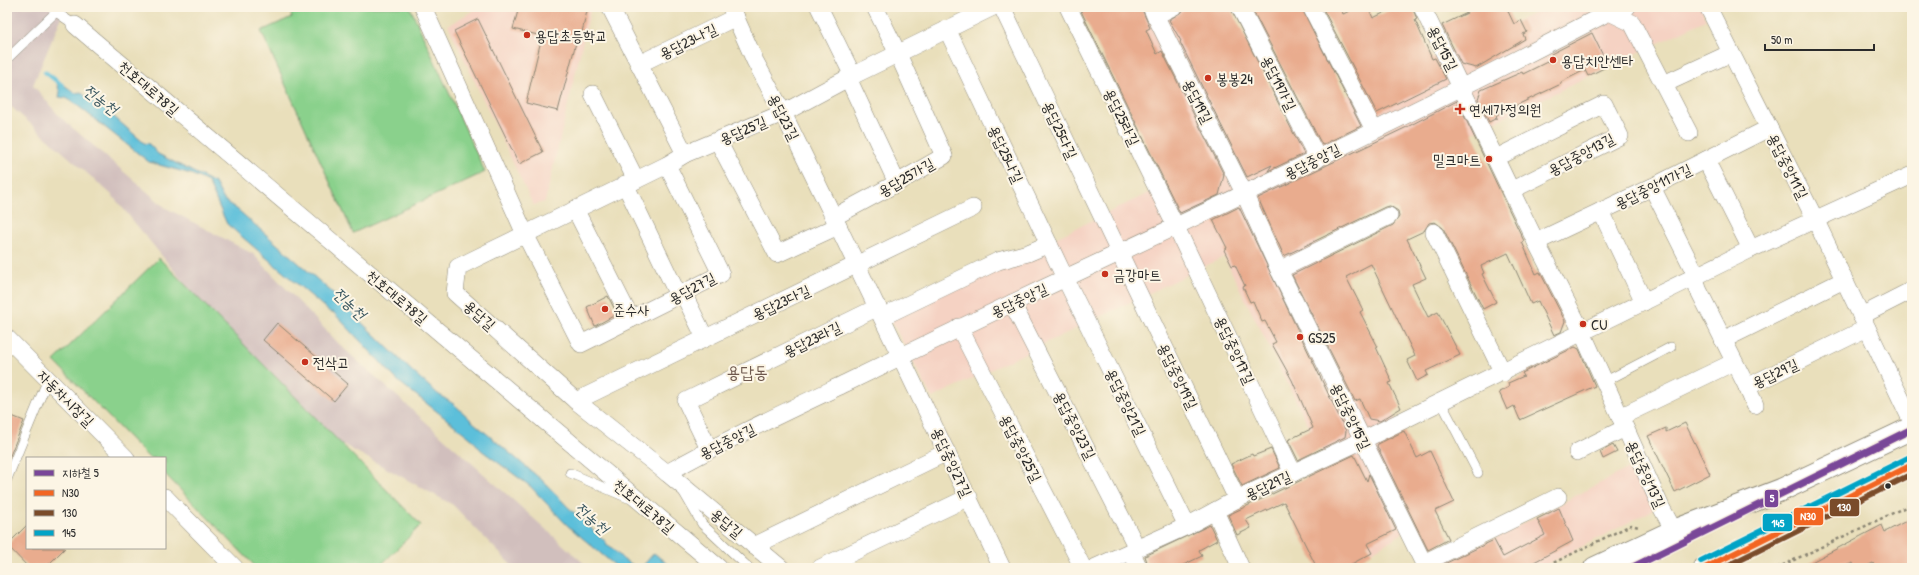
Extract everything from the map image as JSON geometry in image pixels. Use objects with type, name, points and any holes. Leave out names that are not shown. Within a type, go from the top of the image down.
[{"type":"main road","points":[[1594,568],[1674,531],[1781,490],[1912,428]]},
{"type":"main road","points":[[1705,568],[1912,465]]},
{"type":"street","points":[[423,7],[525,234]]},
{"type":"street","points":[[610,7],[685,154]]},
{"type":"street","points":[[819,7],[897,183]]},
{"type":"street","points":[[875,7],[898,54]]},
{"type":"street","name":"용답25길","points":[[525,234],[667,165],[685,154],[783,113],[850,77],[947,30],[973,11],[993,7]]},
{"type":"street","name":"용답25다길","points":[[1002,7],[1118,254]]},
{"type":"street","name":"용답25라길","points":[[1068,7],[1176,227]]},
{"type":"street","points":[[1153,12],[1173,7]]},
{"type":"street","name":"용답19가길","points":[[1240,7],[1318,158]]},
{"type":"street","points":[[1311,7],[1374,130]]},
{"type":"street","name":"용답15길","points":[[1422,7],[1463,88]]},
{"type":"street","name":"용답중앙길","points":[[673,478],[709,449],[959,327],[1245,195],[1374,130],[1463,88],[1609,10],[1627,7]]},
{"type":"street","name":"용답중앙11길","points":[[1708,7],[1816,221],[1912,422]]},
{"type":"street","points":[[1609,10],[1632,23],[1689,133]]},
{"type":"street","name":"용답23나길","points":[[639,64],[734,12]]},
{"type":"street","name":"용답23길","points":[[734,12],[755,61],[783,113],[902,356]]},
{"type":"street","name":"용답19길","points":[[1153,12],[1245,195]]},
{"type":"street","name":"천호대로78길","points":[[75,25],[718,568]]},
{"type":"street","name":"용답25나길","points":[[947,30],[1066,278]]},
{"type":"street","points":[[1664,84],[1731,53]]},
{"type":"street","name":"용답25가길","points":[[836,221],[944,156],[898,54]]},
{"type":"street","name":"용답중앙13길","points":[[1463,88],[1536,242],[1582,332],[1661,507],[1674,531]]},
{"type":"street","points":[[593,94],[680,294],[705,338]]},
{"type":"street","name":"용답중앙13길","points":[[1496,158],[1604,104],[1620,136],[1512,190]]},
{"type":"street","name":"용답중앙11가길","points":[[1536,242],[1652,187],[1769,128]]},
{"type":"street","points":[[718,141],[777,254],[836,221]]},
{"type":"street","points":[[1706,160],[1751,249]]},
{"type":"street","name":"용답27길","points":[[525,234],[581,344],[721,274],[667,165]]},
{"type":"street","name":"용답29길","points":[[1094,568],[1187,526],[1237,499],[1293,474],[1503,373],[1582,332],[1694,279],[1751,249],[1816,221],[1912,175]]},
{"type":"street","name":"용답29길","points":[[1652,187],[1693,269],[1694,279],[1747,387],[1864,322],[1912,290]]},
{"type":"street","name":"용답중앙15길","points":[[1245,195],[1279,270],[1425,565],[1558,497]]},
{"type":"street","points":[[857,266],[973,208]]},
{"type":"street","points":[[575,209],[631,319]]},
{"type":"street","points":[[1601,211],[1644,302]]},
{"type":"street","points":[[1279,270],[1389,216]]},
{"type":"street","name":"용답중앙17길","points":[[1176,227],[1293,474]]},
{"type":"street","points":[[1434,232],[1503,373]]},
{"type":"street","name":"용답길","points":[[525,234],[458,267],[455,293],[576,401],[673,478],[781,568]]},
{"type":"street","points":[[880,312],[998,261],[1028,254],[1049,244]]},
{"type":"street","name":"용답중앙19길","points":[[1118,254],[1237,499]]},
{"type":"street","name":"용답23다길","points":[[576,401],[857,266]]},
{"type":"street","name":"용답중앙21길","points":[[1066,278],[1187,526]]},
{"type":"street","points":[[1723,340],[1844,280]]},
{"type":"street","name":"용답중앙23길","points":[[1012,303],[1134,550],[1138,568]]},
{"type":"street","name":"용답23라길","points":[[709,449],[686,401],[880,312]]},
{"type":"street","name":"용답중앙25길","points":[[959,327],[1083,568]]},
{"type":"street","name":"자동차시장길","points":[[7,338],[125,457]]},
{"type":"street","name":"용답중앙27길","points":[[902,356],[1002,568]]},
{"type":"street","points":[[1577,452],[1622,422],[1734,362]]},
{"type":"street","points":[[1747,387],[1755,405]]},
{"type":"street","name":"용답길","points":[[754,546],[947,452]]},
{"type":"street","points":[[820,568],[968,497]]},
{"type":"street","points":[[166,499],[235,568]]},
{"type":"street","points":[[1215,511],[1241,568]]},
{"type":"lane","points":[[7,58],[56,9],[75,25]]},
{"type":"lane","points":[[1604,382],[1670,347]]},
{"type":"lane","points":[[7,479],[48,379]]},
{"type":"lane","points":[[1441,402],[1478,473]]},
{"type":"lane","points":[[570,473],[642,504]]},
{"type":"lane","points":[[673,478],[702,524],[749,568]]},
{"type":"path","points":[[1777,568],[1912,504]]},
{"type":"path","points":[[1543,568],[1631,525]]},
{"type":"shaded area","points":[[7,7],[72,7],[64,11],[33,85],[60,117],[166,208],[253,254],[342,347],[589,568],[514,568],[453,505],[295,418],[112,195],[8,104],[7,105]]},
{"type":"shaded area","points":[[480,7],[591,7],[545,202],[533,205],[448,25]]},
{"type":"shaded area","points":[[1107,7],[1198,7],[1263,133],[1549,7],[1703,7],[1706,20],[1304,214],[1437,512],[1372,552],[1224,257],[932,398],[890,318],[1186,175]]},
{"type":"shaded area","points":[[1633,466],[1655,509],[1540,568],[1430,568],[1429,566],[1493,539]]},
{"type":"green space","points":[[288,7],[410,7],[485,172],[353,233],[261,31],[292,17]]},
{"type":"green space","points":[[159,258],[421,525],[378,568],[257,568],[166,475],[166,457],[148,457],[54,361]]},
{"type":"water","points":[[60,82],[75,93],[81,92],[106,110],[144,143],[149,144],[158,154],[215,183],[224,200],[238,210],[342,301],[359,320],[414,373],[438,394],[455,405],[474,423],[543,481],[568,507],[606,542],[607,546],[610,546],[624,560],[633,565],[630,568],[618,568],[567,525],[530,486],[481,450],[472,439],[398,381],[333,312],[331,313],[227,224],[208,182],[191,174],[149,162],[73,102],[66,98],[59,97],[60,92],[57,85]]},
{"type":"water","points":[[654,553],[672,568],[641,568]]},
{"type":"building","points":[[519,7],[588,7],[581,36],[578,35],[558,111],[526,103],[542,36],[513,29]]},
{"type":"building","points":[[1079,7],[1141,7],[1150,28],[1146,30],[1157,54],[1162,51],[1224,175],[1219,195],[1180,213]]},
{"type":"building","points":[[1189,7],[1230,7],[1304,154],[1268,171],[1272,165],[1247,177],[1180,42],[1181,41],[1169,20]]},
{"type":"building","points":[[1251,7],[1301,7],[1361,126],[1322,145]]},
{"type":"building","points":[[1322,7],[1340,7],[1343,14],[1358,7],[1368,7],[1373,18],[1396,7],[1412,7],[1417,19],[1415,20],[1432,59],[1435,58],[1446,79],[1377,113]]},
{"type":"building","points":[[1474,7],[1506,7],[1514,24],[1521,20],[1527,32],[1523,34],[1525,39],[1476,68],[1461,64],[1442,25],[1467,13],[1466,11]]},
{"type":"building","points":[[478,19],[543,152],[519,164],[454,31]]},
{"type":"building","points":[[1592,33],[1608,66],[1588,76],[1585,70],[1561,82],[1561,84],[1496,115],[1497,118],[1489,122],[1478,99],[1481,90],[1522,72],[1523,74],[1553,59],[1551,54]]},
{"type":"building","points":[[1457,101],[1524,241],[1522,242],[1536,274],[1540,272],[1565,321],[1561,332],[1554,335],[1538,301],[1531,304],[1508,253],[1481,266],[1484,273],[1482,274],[1496,302],[1483,309],[1443,228],[1435,222],[1429,223],[1424,231],[1407,239],[1426,278],[1412,284],[1428,317],[1438,312],[1460,355],[1426,371],[1428,375],[1417,381],[1407,360],[1415,356],[1371,264],[1346,277],[1363,310],[1360,312],[1378,347],[1376,347],[1392,382],[1389,383],[1401,408],[1380,421],[1369,419],[1360,399],[1355,401],[1292,275],[1393,225],[1399,217],[1398,211],[1390,206],[1385,207],[1284,256],[1258,198],[1407,127]]},
{"type":"building","points":[[1239,207],[1346,431],[1345,437],[1298,460],[1288,440],[1313,428],[1292,380],[1272,344],[1276,342],[1265,321],[1262,322],[1253,301],[1250,302],[1243,287],[1245,286],[1235,265],[1232,266],[1224,250],[1227,248],[1213,220]]},
{"type":"building","name":"준수사","points":[[608,296],[617,314],[595,326],[587,307]]},
{"type":"building","name":"전삭고","points":[[277,323],[348,384],[334,401],[263,340]]},
{"type":"building","points":[[1575,347],[1579,349],[1595,386],[1520,420],[1514,406],[1507,410],[1499,392],[1509,387],[1508,383],[1524,376],[1522,373]]},
{"type":"building","points":[[7,414],[24,421],[7,463]]},
{"type":"building","points":[[1685,423],[1710,474],[1675,492],[1648,436],[1666,428],[1666,432]]},
{"type":"building","points":[[1404,431],[1417,458],[1430,451],[1454,502],[1435,511],[1449,539],[1428,550],[1377,446],[1378,444]]},
{"type":"building","points":[[1613,445],[1617,452],[1603,459],[1600,452]]},
{"type":"building","points":[[1271,449],[1280,468],[1242,486],[1231,464],[1252,454],[1253,456]]},
{"type":"building","points":[[1354,455],[1367,481],[1369,474],[1396,530],[1367,544],[1372,553],[1344,568],[1317,568],[1284,502],[1246,520],[1251,528],[1237,535],[1228,515]]},
{"type":"building","points":[[1559,508],[1573,541],[1523,568],[1436,568],[1494,540],[1503,557],[1545,535],[1537,519]]},
{"type":"building","points":[[1912,518],[1912,568],[1875,568],[1873,563],[1863,568],[1855,568],[1853,563],[1840,568],[1800,568],[1882,525],[1885,532]]},
{"type":"building","points":[[1210,525],[1217,540],[1199,550],[1202,556],[1177,568],[1149,568],[1145,556]]},
{"type":"building","points":[[26,526],[26,549],[64,549],[45,568],[29,568],[7,545]]},
{"type":"waterway","name":"전농천","points":[[45,72],[63,86]]},
{"type":"metro line","name":"5","points":[[1631,568],[1912,429]]},
{"type":"transit line","name":"145","points":[[1701,561],[1908,458]]},
{"type":"transit line","name":"N30","points":[[1705,568],[1912,465]]},
{"type":"transit line","name":"130","points":[[1723,568],[1912,474]]},
{"type":"place","name":"용답초등학교","points":[[527,35]]},
{"type":"place","name":"용답치안센타","points":[[1553,60]]},
{"type":"place","name":"봉봉24","points":[[1208,78]]},
{"type":"place","name":"연세가정의원","points":[[1460,109]]},
{"type":"place","name":"밀크마트","points":[[1489,159]]},
{"type":"place","name":"금강마트","points":[[1105,274]]},
{"type":"place","name":"준수사","points":[[605,309]]},
{"type":"place","name":"CU","points":[[1583,324]]},
{"type":"place","name":"GS25","points":[[1300,337]]},
{"type":"place","name":"전삭고","points":[[305,362]]},
{"type":"district","name":"용답동","points":[[747,371]]}]
